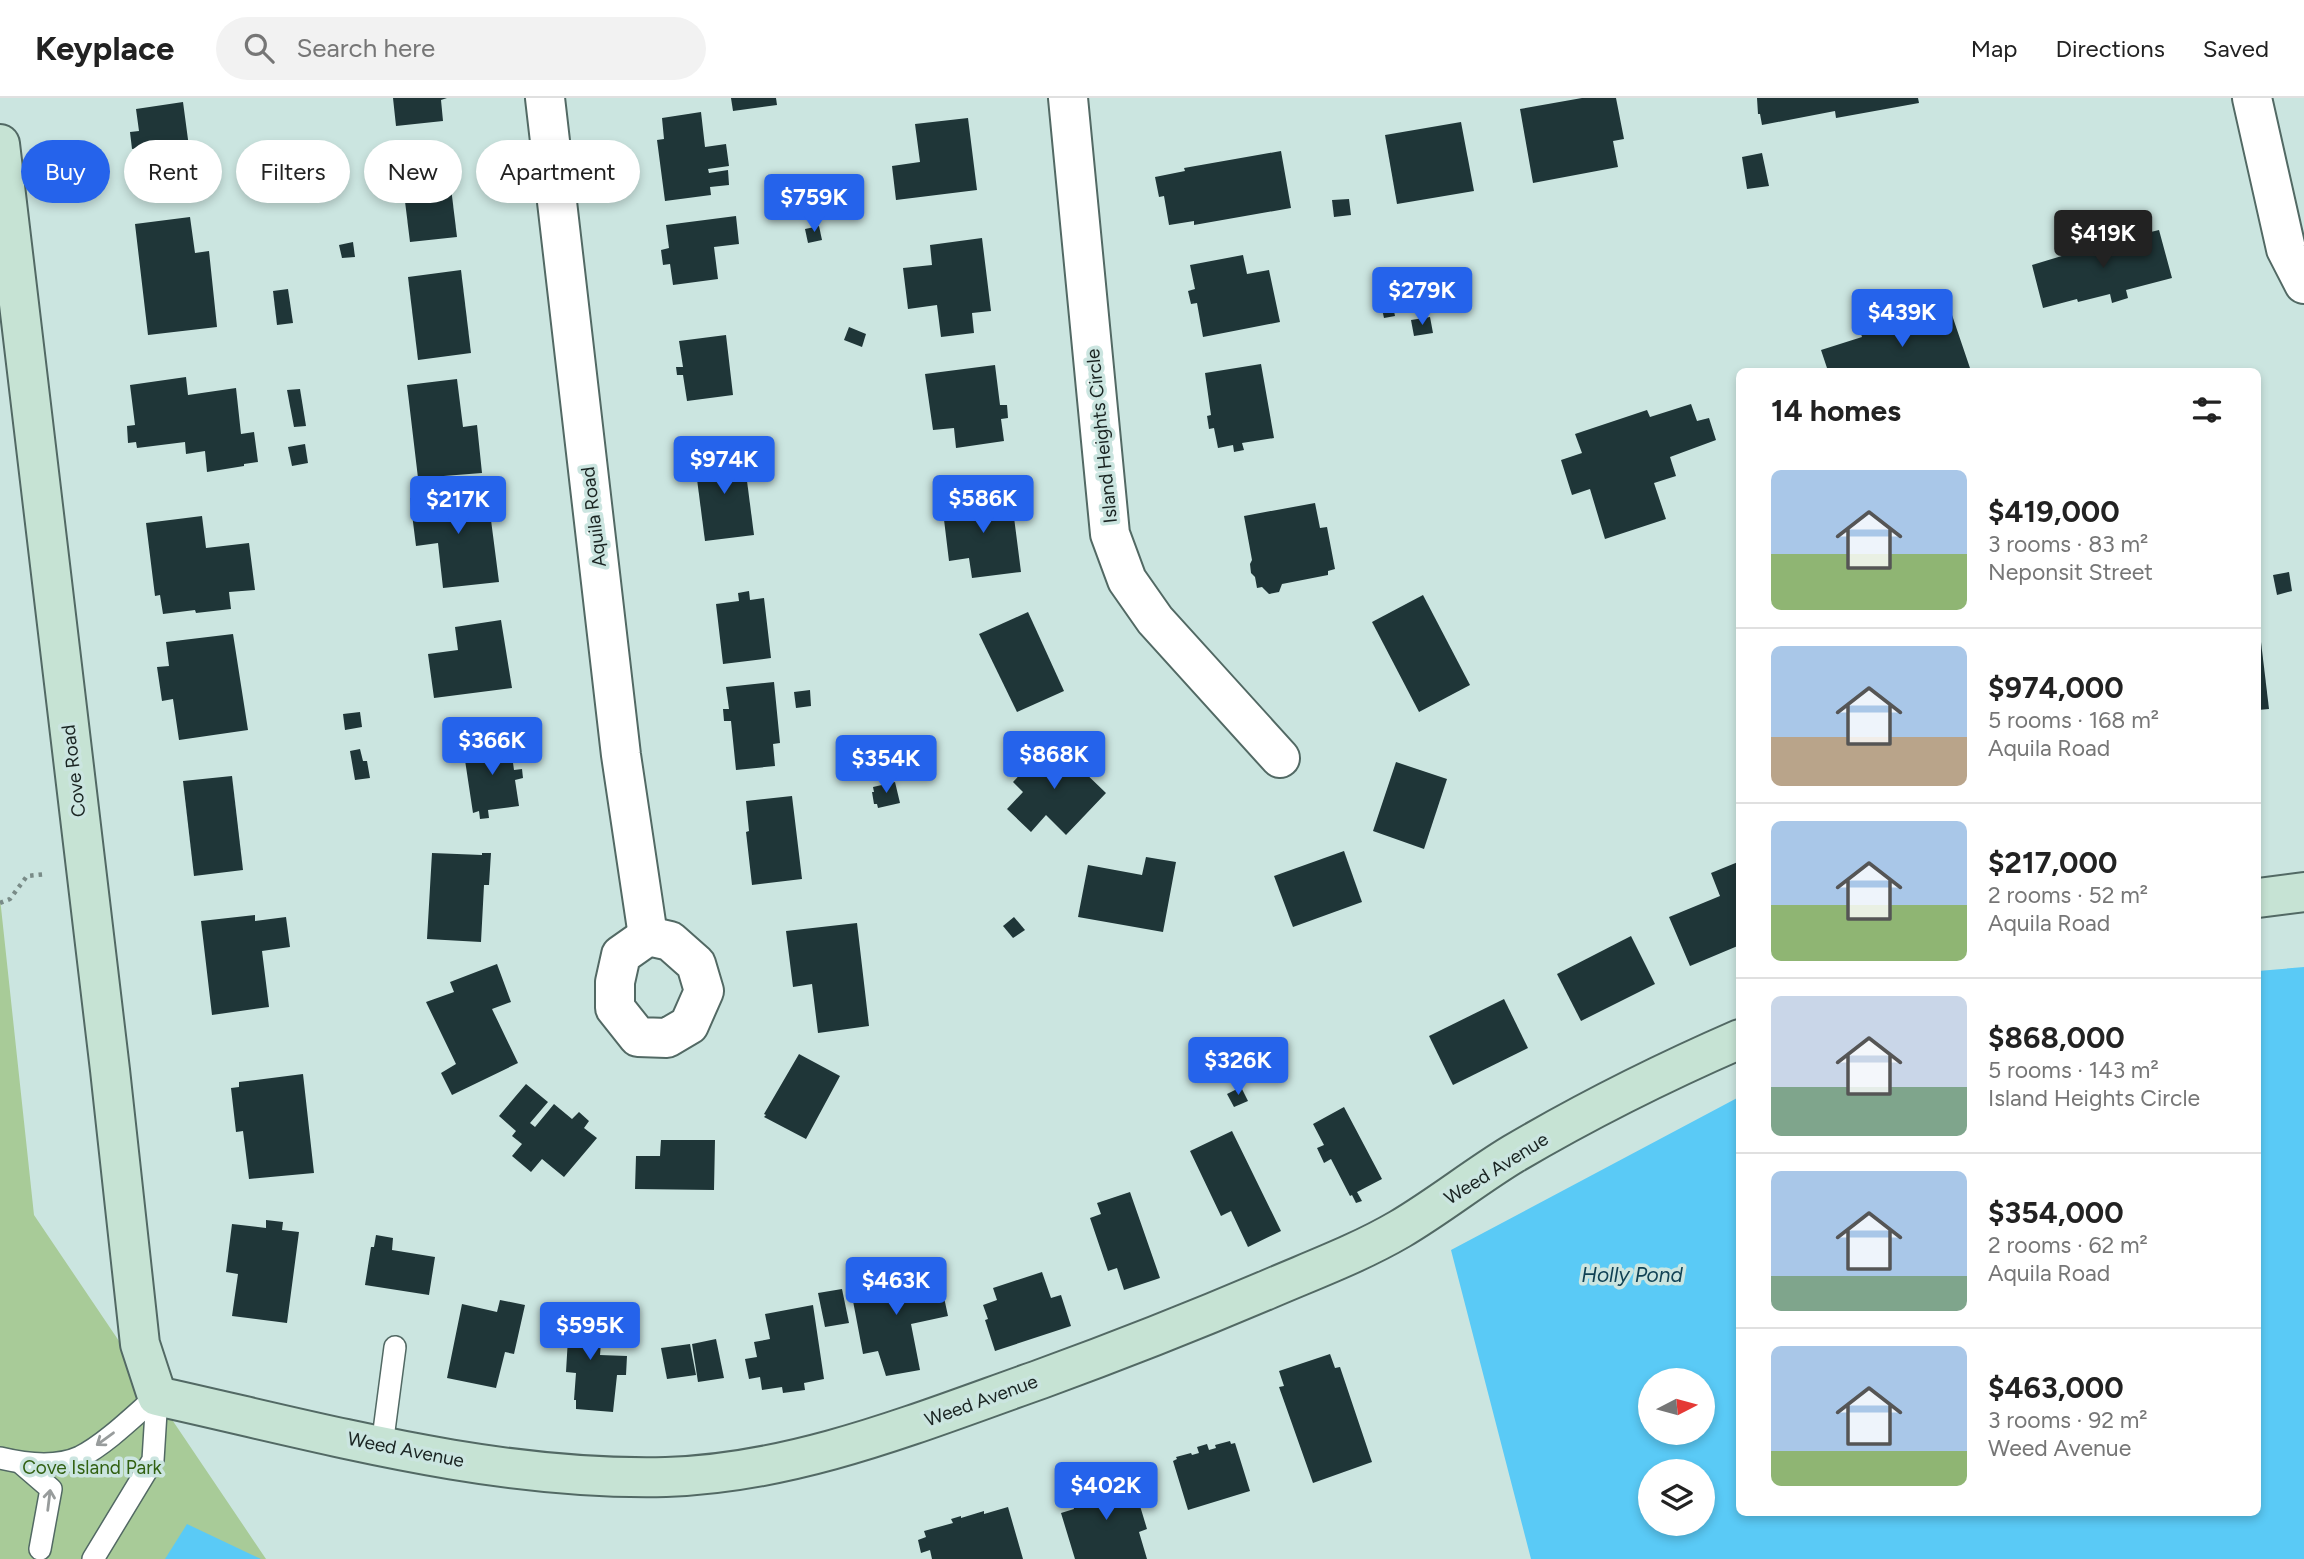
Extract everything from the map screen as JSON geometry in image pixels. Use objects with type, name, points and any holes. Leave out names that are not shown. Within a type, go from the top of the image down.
[{"type":"street","name":"Aquila Road","points":[[545,98],[621,755],[648,936]]},
{"type":"street","name":"Island Heights Circle","points":[[1068,98],[1111,534],[1127,580],[1155,620],[1280,758]]},
{"type":"street","points":[[2252,98],[2286,249],[2304,284]]},
{"type":"street","name":"Cove Road","points":[[0,144],[140,1344],[158,1395]]},
{"type":"street","points":[[2261,898],[2304,892]]},
{"type":"street","name":"Weed Avenue","points":[[158,1395],[382,1447],[434,1457],[571,1475],[666,1477],[773,1466],[921,1421],[1149,1340],[1344,1257],[1400,1229],[1513,1155],[1673,1068],[1736,1041]]},
{"type":"lane","points":[[382,1447],[395,1347]]},
{"type":"lane","points":[[0,1458],[22,1464],[51,1464],[80,1457],[158,1395]]},
{"type":"lane","points":[[93,1559],[153,1460],[158,1395]]},
{"type":"lane","points":[[22,1464],[51,1489],[40,1549]]},
{"type":"path","points":[[0,903],[10,899],[27,876],[86,869]]},
{"type":"green space","name":"Cove Island Park","points":[[0,898],[34,1215],[266,1559],[0,1559]]},
{"type":"water","name":"Holly Pond","points":[[2304,967],[2304,1559],[1531,1559],[1451,1250],[1736,1099],[1736,1516],[2261,1516],[2261,971]]},
{"type":"water","points":[[187,1524],[261,1559],[165,1559]]},
{"type":"building","points":[[393,98],[447,98],[441,100],[443,121],[396,126]]},
{"type":"building","points":[[731,98],[776,98],[777,105],[733,111]]},
{"type":"building","points":[[1582,98],[1616,98],[1624,139],[1613,141],[1618,167],[1533,183],[1520,109]]},
{"type":"building","points":[[1757,98],[1918,98],[1919,103],[1836,118],[1835,111],[1762,125]]},
{"type":"building","points":[[183,102],[188,140],[131,140],[130,132],[139,131],[136,109]]},
{"type":"building","points":[[701,112],[705,147],[726,144],[729,166],[708,169],[709,173],[728,170],[729,185],[710,187],[711,195],[665,201],[657,140],[664,139],[662,118]]},
{"type":"building","points":[[968,118],[977,190],[896,200],[892,166],[920,162],[915,124]]},
{"type":"building","points":[[1461,122],[1474,191],[1397,204],[1385,135]]},
{"type":"building","points":[[1281,151],[1291,208],[1194,225],[1194,221],[1169,225],[1164,196],[1159,197],[1155,177],[1185,171],[1184,168]]},
{"type":"building","points":[[1762,153],[1769,186],[1747,189],[1742,157]]},
{"type":"building","points":[[806,180],[807,194],[784,197],[782,182]]},
{"type":"building","points":[[1349,199],[1351,215],[1334,217],[1332,200]]},
{"type":"building","points":[[405,203],[453,203],[457,237],[410,242]]},
{"type":"building","points":[[736,216],[739,244],[714,247],[718,279],[673,285],[670,264],[663,265],[661,250],[669,248],[666,225]]},
{"type":"building","points":[[190,217],[195,253],[209,251],[217,327],[148,335],[135,224]]},
{"type":"building","points":[[819,226],[822,240],[808,243],[805,229]]},
{"type":"building","points":[[2159,230],[2172,278],[2126,290],[2128,298],[2112,303],[2110,294],[2043,308],[2032,265],[2065,255],[2064,253]]},
{"type":"building","points":[[982,238],[991,311],[972,313],[974,333],[941,337],[937,305],[908,309],[903,268],[932,265],[930,245]]},
{"type":"building","points":[[353,242],[355,257],[342,258],[339,245]]},
{"type":"building","points":[[1243,255],[1247,274],[1269,270],[1280,322],[1203,337],[1197,303],[1191,304],[1188,291],[1195,289],[1190,265]]},
{"type":"building","points":[[461,270],[471,353],[418,360],[408,277]]},
{"type":"building","points":[[288,289],[293,323],[277,325],[273,291]]},
{"type":"building","points":[[1391,297],[1395,316],[1384,318],[1380,300]]},
{"type":"building","points":[[1952,315],[1970,368],[1827,368],[1821,350],[1862,337],[1861,334],[1895,322],[1897,326],[1923,317],[1925,323]]},
{"type":"building","points":[[1430,317],[1433,333],[1414,336],[1411,320]]},
{"type":"building","points":[[849,327],[866,334],[862,347],[844,340]]},
{"type":"building","points":[[726,335],[733,395],[687,401],[683,375],[677,375],[676,367],[683,367],[679,341]]},
{"type":"building","points":[[1261,364],[1274,438],[1242,443],[1244,450],[1234,452],[1233,445],[1218,448],[1214,428],[1209,429],[1207,416],[1211,415],[1205,373]]},
{"type":"building","points":[[995,365],[1000,405],[1007,405],[1008,418],[1001,419],[1004,441],[956,448],[954,428],[933,430],[925,374]]},
{"type":"building","points":[[186,377],[188,395],[236,388],[241,434],[254,432],[258,462],[207,472],[205,451],[186,454],[185,442],[137,448],[136,442],[128,443],[127,426],[135,425],[130,385]]},
{"type":"building","points":[[457,379],[463,427],[477,425],[482,473],[418,478],[407,385]]},
{"type":"building","points":[[300,389],[306,426],[294,427],[287,390]]},
{"type":"building","points":[[1691,404],[1697,421],[1709,418],[1716,440],[1670,457],[1676,476],[1654,483],[1666,519],[1605,539],[1590,489],[1572,495],[1561,460],[1582,453],[1575,434],[1647,410],[1650,417]]},
{"type":"building","points":[[305,444],[308,463],[292,466],[288,447]]},
{"type":"building","points":[[743,450],[754,535],[705,541],[694,456]]},
{"type":"building","points":[[487,489],[499,582],[443,588],[438,543],[416,546],[410,498]]},
{"type":"building","points":[[1011,494],[1021,572],[972,578],[969,558],[949,561],[942,503]]},
{"type":"building","points":[[1315,503],[1320,528],[1327,527],[1335,569],[1328,571],[1328,575],[1282,584],[1279,592],[1269,594],[1262,587],[1257,588],[1255,577],[1251,573],[1252,560],[1244,516]]},
{"type":"building","points":[[202,516],[206,548],[249,543],[255,590],[229,592],[231,609],[163,614],[160,595],[155,596],[146,523]]},
{"type":"building","points":[[2289,572],[2292,591],[2277,595],[2273,575]]},
{"type":"building","points":[[749,591],[750,600],[764,598],[771,658],[723,664],[716,604],[739,601],[738,593]]},
{"type":"building","points":[[1423,595],[1470,685],[1419,712],[1372,622]]},
{"type":"building","points":[[1028,612],[1064,691],[1017,712],[979,634]]},
{"type":"building","points":[[501,620],[512,688],[434,698],[428,654],[458,650],[455,627]]},
{"type":"building","points":[[233,634],[248,730],[179,740],[173,699],[162,701],[157,667],[169,666],[166,642]]},
{"type":"building","points":[[2261,642],[2269,709],[2261,710]]},
{"type":"building","points":[[774,682],[780,743],[773,744],[775,766],[736,770],[731,721],[724,721],[723,709],[729,709],[726,687]]},
{"type":"building","points":[[810,690],[811,706],[796,708],[794,692]]},
{"type":"building","points":[[360,712],[362,727],[345,730],[343,714]]},
{"type":"building","points":[[510,741],[514,770],[522,769],[523,778],[515,780],[519,806],[488,810],[489,818],[480,819],[479,811],[473,813],[463,747]]},
{"type":"building","points":[[1052,741],[1106,793],[1066,835],[1046,815],[1031,832],[1007,809],[1023,792],[1013,782]]},
{"type":"building","points":[[360,749],[363,761],[367,761],[370,778],[355,780],[350,751]]},
{"type":"building","points":[[1396,762],[1447,779],[1424,849],[1373,831]]},
{"type":"building","points":[[232,776],[243,870],[194,876],[183,781]]},
{"type":"building","points":[[895,782],[900,803],[878,808],[877,804],[874,804],[873,787]]},
{"type":"building","points":[[792,796],[802,879],[752,885],[746,832],[749,831],[746,801]]},
{"type":"building","points":[[1344,851],[1362,902],[1293,927],[1274,876]]},
{"type":"building","points":[[432,853],[491,853],[489,885],[484,885],[481,942],[427,939]]},
{"type":"building","points":[[1146,857],[1176,862],[1163,932],[1078,917],[1088,865],[1142,875]]},
{"type":"building","points":[[1736,863],[1736,947],[1690,966],[1669,917],[1720,896],[1711,873]]},
{"type":"building","points":[[255,915],[255,921],[286,917],[290,947],[262,951],[269,1007],[212,1015],[201,921]]},
{"type":"building","points":[[1014,917],[1025,930],[1013,938],[1003,926]]},
{"type":"building","points":[[857,923],[869,1026],[818,1033],[812,984],[793,987],[786,931]]},
{"type":"building","points":[[1631,936],[1655,984],[1581,1021],[1557,974]]},
{"type":"building","points":[[497,964],[511,1002],[492,1009],[518,1063],[452,1095],[441,1073],[456,1064],[426,1002],[454,992],[450,982]]},
{"type":"building","points":[[1504,999],[1528,1048],[1453,1085],[1429,1036]]},
{"type":"building","points":[[799,1054],[840,1076],[806,1139],[764,1117]]},
{"type":"building","points":[[303,1074],[314,1173],[249,1179],[243,1131],[236,1132],[231,1088],[239,1087],[239,1082]]},
{"type":"building","points":[[526,1084],[548,1102],[530,1123],[535,1127],[554,1104],[572,1119],[579,1112],[589,1121],[584,1128],[597,1138],[564,1177],[542,1159],[531,1172],[512,1156],[522,1144],[512,1136],[516,1131],[499,1116]]},
{"type":"building","points":[[1241,1087],[1248,1101],[1234,1107],[1227,1094]]},
{"type":"building","points":[[1344,1107],[1382,1179],[1357,1192],[1362,1201],[1356,1203],[1331,1159],[1324,1163],[1317,1148],[1324,1145],[1313,1124]]},
{"type":"building","points":[[1232,1131],[1281,1231],[1248,1247],[1231,1211],[1221,1216],[1190,1151]]},
{"type":"building","points":[[661,1140],[715,1140],[714,1190],[635,1189],[636,1156],[660,1156]]},
{"type":"building","points":[[1130,1192],[1160,1278],[1124,1290],[1117,1268],[1108,1271],[1090,1218],[1101,1214],[1097,1203]]},
{"type":"building","points":[[266,1220],[283,1222],[282,1230],[299,1232],[287,1323],[232,1316],[238,1274],[226,1272],[232,1224],[266,1228]]},
{"type":"building","points":[[376,1235],[393,1238],[392,1250],[435,1257],[429,1295],[365,1285],[371,1247],[374,1247]]},
{"type":"building","points":[[910,1272],[912,1279],[939,1274],[948,1316],[911,1324],[920,1370],[886,1376],[878,1351],[863,1354],[850,1285]]},
{"type":"building","points":[[1042,1272],[1051,1298],[1061,1295],[1071,1326],[995,1351],[983,1305],[997,1300],[993,1288]]},
{"type":"building","points":[[842,1289],[849,1323],[825,1327],[818,1293]]},
{"type":"building","points":[[500,1300],[525,1305],[514,1354],[505,1352],[496,1388],[447,1378],[462,1304],[497,1312]]},
{"type":"building","points":[[558,1305],[592,1306],[590,1338],[597,1338],[597,1343],[601,1343],[600,1355],[627,1356],[626,1375],[617,1375],[613,1412],[576,1409],[576,1373],[566,1372],[569,1321],[557,1320]]},
{"type":"building","points":[[813,1305],[824,1379],[804,1383],[805,1390],[783,1393],[782,1387],[762,1390],[760,1377],[749,1379],[745,1359],[757,1357],[754,1342],[770,1339],[765,1314]]},
{"type":"building","points":[[716,1339],[724,1378],[698,1382],[692,1344]]},
{"type":"building","points":[[690,1344],[696,1375],[667,1379],[661,1348]]},
{"type":"building","points":[[1330,1354],[1335,1368],[1340,1367],[1372,1462],[1313,1483],[1279,1387],[1284,1386],[1279,1371]]},
{"type":"building","points":[[1230,1441],[1231,1444],[1235,1443],[1250,1491],[1188,1510],[1173,1461],[1176,1457],[1199,1453],[1197,1447],[1207,1444],[1209,1450],[1216,1448],[1215,1445]]},
{"type":"building","points":[[1131,1476],[1147,1529],[1139,1532],[1147,1559],[1075,1559],[1061,1513],[1074,1509],[1070,1494]]},
{"type":"building","points":[[1008,1507],[1023,1559],[932,1559],[930,1550],[921,1553],[918,1540],[926,1537],[924,1531],[953,1523],[951,1519],[961,1516],[984,1511],[984,1514]]}]
